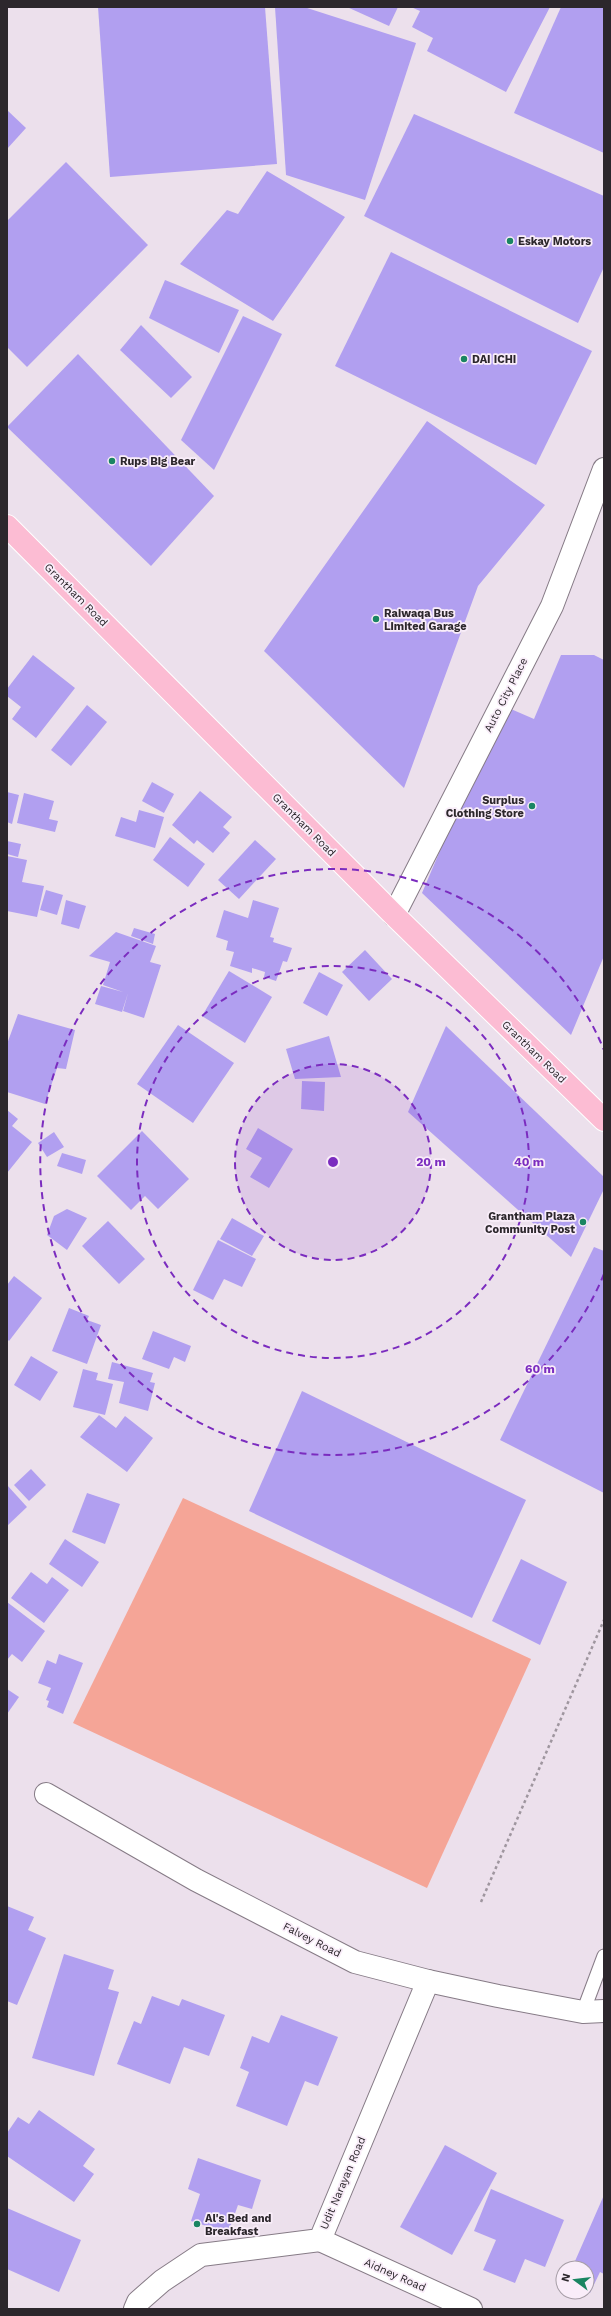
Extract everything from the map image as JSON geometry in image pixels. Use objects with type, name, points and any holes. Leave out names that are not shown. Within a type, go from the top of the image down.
[{"type":"main road","name":"Grantham Road","points":[[7,526],[394,915],[604,1120]]},
{"type":"street","name":"Auto City Place","points":[[394,915],[552,606],[604,469]]},
{"type":"street","name":"Falvey Road","points":[[46,1794],[196,1880],[355,1962],[428,1981],[593,2012]]},
{"type":"street","name":"Udit Narayan Road","points":[[135,2309],[138,2302],[162,2281],[201,2255],[320,2240],[428,1981]]},
{"type":"street","name":"Aidney Road","points":[[320,2240],[472,2309]]},
{"type":"lane","points":[[593,2012],[604,1956]]},
{"type":"path","points":[[481,1902],[604,1620]]},
{"type":"shaded area","points":[[183,1498],[531,1659],[427,1888],[73,1723]]},
{"type":"building","points":[[98,7],[265,7],[277,164],[110,177]]},
{"type":"building","points":[[275,7],[304,7],[416,43],[365,200],[286,175]]},
{"type":"building","points":[[347,7],[398,7],[389,26]]},
{"type":"building","points":[[411,7],[550,7],[506,92],[427,51],[433,38],[412,27],[420,11]]},
{"type":"building","points":[[561,7],[604,7],[604,153],[514,113]]},
{"type":"building","points":[[7,110],[26,128],[7,149]]},
{"type":"building","name":"Eskay Motors","points":[[414,114],[604,196],[604,267],[578,323],[364,216]]},
{"type":"building","points":[[66,162],[148,245],[27,367],[7,347],[7,221]]},
{"type":"building","points":[[267,171],[345,217],[273,321],[180,264],[227,210],[238,214]]},
{"type":"building","name":"DAI ICHI","points":[[391,252],[592,351],[536,465],[335,366]]},
{"type":"building","points":[[165,280],[239,310],[219,353],[149,318]]},
{"type":"building","points":[[243,316],[282,334],[214,470],[181,440]]},
{"type":"building","points":[[141,325],[192,377],[171,398],[120,350]]},
{"type":"building","name":"Rups Big Bear","points":[[78,354],[214,496],[151,566],[7,427]]},
{"type":"building","name":"Raiwaqa Bus Limited Garage","points":[[427,421],[545,505],[478,586],[404,788],[264,651]]},
{"type":"building","points":[[33,655],[75,688],[36,738],[12,719],[21,707],[7,696],[7,689]]},
{"type":"building","name":"Surplus Clothing Store","points":[[561,655],[594,655],[604,660],[604,956],[571,1035],[422,893],[502,705],[534,719]]},
{"type":"building","points":[[87,705],[107,722],[71,766],[51,750]]},
{"type":"building","points":[[152,782],[174,794],[164,813],[142,801]]},
{"type":"building","points":[[200,791],[232,817],[223,827],[230,833],[213,853],[197,840],[194,844],[172,825]]},
{"type":"building","points":[[7,792],[19,795],[12,824],[7,822]]},
{"type":"building","points":[[24,793],[54,801],[49,819],[58,821],[55,832],[17,823]]},
{"type":"building","points":[[139,810],[164,817],[155,848],[115,836],[121,817],[136,822]]},
{"type":"building","points":[[170,837],[205,864],[188,887],[153,860]]},
{"type":"building","points":[[255,840],[276,859],[239,899],[218,880]]},
{"type":"building","points":[[7,841],[21,844],[18,857],[7,854]]},
{"type":"building","points":[[7,856],[27,860],[22,882],[44,886],[37,917],[7,911]]},
{"type":"building","points":[[46,890],[63,895],[57,915],[40,910]]},
{"type":"building","points":[[66,900],[86,906],[79,929],[61,924]]},
{"type":"building","points":[[253,900],[279,908],[270,937],[274,938],[273,942],[292,948],[287,962],[283,961],[276,981],[264,977],[265,972],[252,968],[252,973],[230,966],[234,952],[226,950],[228,941],[216,937],[224,910],[248,918]]},
{"type":"building","points":[[134,928],[155,934],[153,944],[131,936]]},
{"type":"building","points":[[116,932],[156,946],[150,962],[161,965],[144,1018],[123,1011],[128,993],[122,1012],[95,1004],[101,986],[123,992],[103,985],[110,962],[89,956]]},
{"type":"building","points":[[365,950],[392,979],[369,1001],[342,972]]},
{"type":"building","points":[[229,971],[272,997],[245,1043],[202,1016]]},
{"type":"building","points":[[319,972],[343,985],[327,1016],[303,1003]]},
{"type":"building","points":[[18,1014],[75,1030],[66,1069],[57,1068],[45,1104],[7,1092],[7,1044]]},
{"type":"building","points":[[178,1025],[234,1063],[193,1123],[137,1084]]},
{"type":"building","points":[[446,1026],[604,1177],[604,1189],[571,1257],[408,1112]]},
{"type":"building","points":[[329,1036],[341,1077],[295,1079],[286,1049]]},
{"type":"building","points":[[302,1081],[325,1082],[324,1111],[301,1109]]},
{"type":"building","points":[[7,1110],[18,1119],[12,1126],[32,1142],[7,1173]]},
{"type":"building","points":[[258,1128],[293,1149],[269,1188],[250,1177],[262,1158],[246,1149]]},
{"type":"building","points":[[142,1131],[189,1179],[158,1209],[145,1196],[131,1210],[97,1176]]},
{"type":"building","points":[[54,1132],[64,1147],[47,1157],[38,1143]]},
{"type":"building","points":[[62,1153],[86,1160],[82,1174],[57,1166]]},
{"type":"building","points":[[67,1209],[87,1218],[67,1250],[47,1235],[54,1216]]},
{"type":"building","points":[[232,1218],[264,1236],[252,1256],[220,1239]]},
{"type":"building","points":[[108,1221],[145,1259],[119,1284],[82,1246]]},
{"type":"building","points":[[218,1240],[256,1259],[242,1287],[224,1279],[213,1300],[193,1290]]},
{"type":"building","points":[[594,1247],[604,1251],[604,1493],[500,1440]]},
{"type":"building","points":[[14,1276],[42,1298],[9,1341],[7,1339],[7,1285]]},
{"type":"building","points":[[69,1308],[89,1316],[87,1320],[101,1325],[87,1364],[52,1351]]},
{"type":"building","points":[[153,1331],[191,1346],[185,1362],[174,1357],[169,1369],[142,1359]]},
{"type":"building","points":[[31,1356],[58,1372],[40,1401],[14,1385]]},
{"type":"building","points":[[112,1362],[153,1373],[150,1382],[155,1383],[148,1411],[119,1403],[124,1382],[108,1379]]},
{"type":"building","points":[[83,1369],[98,1373],[96,1380],[113,1384],[105,1415],[73,1407]]},
{"type":"building","points":[[302,1391],[526,1500],[472,1618],[249,1511]]},
{"type":"building","points":[[99,1415],[116,1428],[125,1416],[153,1438],[127,1472],[80,1437]]},
{"type":"building","points":[[31,1469],[46,1485],[29,1501],[14,1485]]},
{"type":"building","points":[[7,1485],[27,1507],[7,1526]]},
{"type":"building","points":[[87,1493],[120,1504],[105,1544],[72,1532]]},
{"type":"building","points":[[65,1539],[99,1562],[82,1587],[49,1564]]},
{"type":"building","points":[[521,1559],[567,1582],[540,1645],[492,1621]]},
{"type":"building","points":[[31,1572],[47,1584],[52,1577],[69,1590],[44,1623],[11,1598]]},
{"type":"building","points":[[7,1602],[45,1631],[22,1662],[12,1654],[7,1660]]},
{"type":"building","points":[[59,1654],[83,1663],[63,1714],[47,1707],[49,1701],[46,1700],[51,1688],[38,1683],[47,1660],[56,1664]]},
{"type":"building","points":[[7,1689],[19,1697],[7,1714]]},
{"type":"building","points":[[7,1906],[34,1917],[28,1930],[46,1938],[17,2005],[7,2001]]},
{"type":"building","points":[[64,1954],[114,1970],[108,1989],[119,1992],[94,2076],[32,2058]]},
{"type":"building","points":[[152,1996],[179,2006],[182,1999],[225,2015],[209,2056],[184,2047],[170,2084],[117,2064],[134,2021],[141,2024]]},
{"type":"building","points":[[281,2015],[338,2037],[318,2086],[305,2081],[287,2126],[236,2106],[249,2072],[240,2068],[252,2036],[269,2043]]},
{"type":"building","points":[[39,2110],[95,2149],[83,2166],[94,2174],[74,2202],[7,2156],[7,2133],[18,2117],[29,2124]]},
{"type":"building","points":[[445,2145],[497,2173],[452,2255],[400,2227]]},
{"type":"building","points":[[198,2158],[261,2180],[252,2209],[238,2205],[228,2233],[191,2221],[200,2194],[188,2189]]},
{"type":"building","points":[[491,2189],[564,2220],[545,2267],[525,2259],[515,2283],[483,2270],[496,2240],[474,2231]]},
{"type":"building","points":[[604,2195],[604,2274],[600,2272],[595,2282],[595,2260],[576,2260]]},
{"type":"building","points":[[7,2208],[81,2240],[59,2292],[7,2269]]},
{"type":"place","name":"Eskay Motors","points":[[510,241]]},
{"type":"place","name":"DAI ICHI","points":[[464,359]]},
{"type":"place","name":"Rups Big Bear","points":[[112,461]]},
{"type":"place","name":"Raiwaqa Bus Limited Garage","points":[[376,619]]},
{"type":"place","name":"Surplus Clothing Store","points":[[532,806]]},
{"type":"place","name":"Grantham Plaza Community Post","points":[[583,1222]]},
{"type":"place","name":"Al's Bed and Breakfast","points":[[197,2224]]}]
